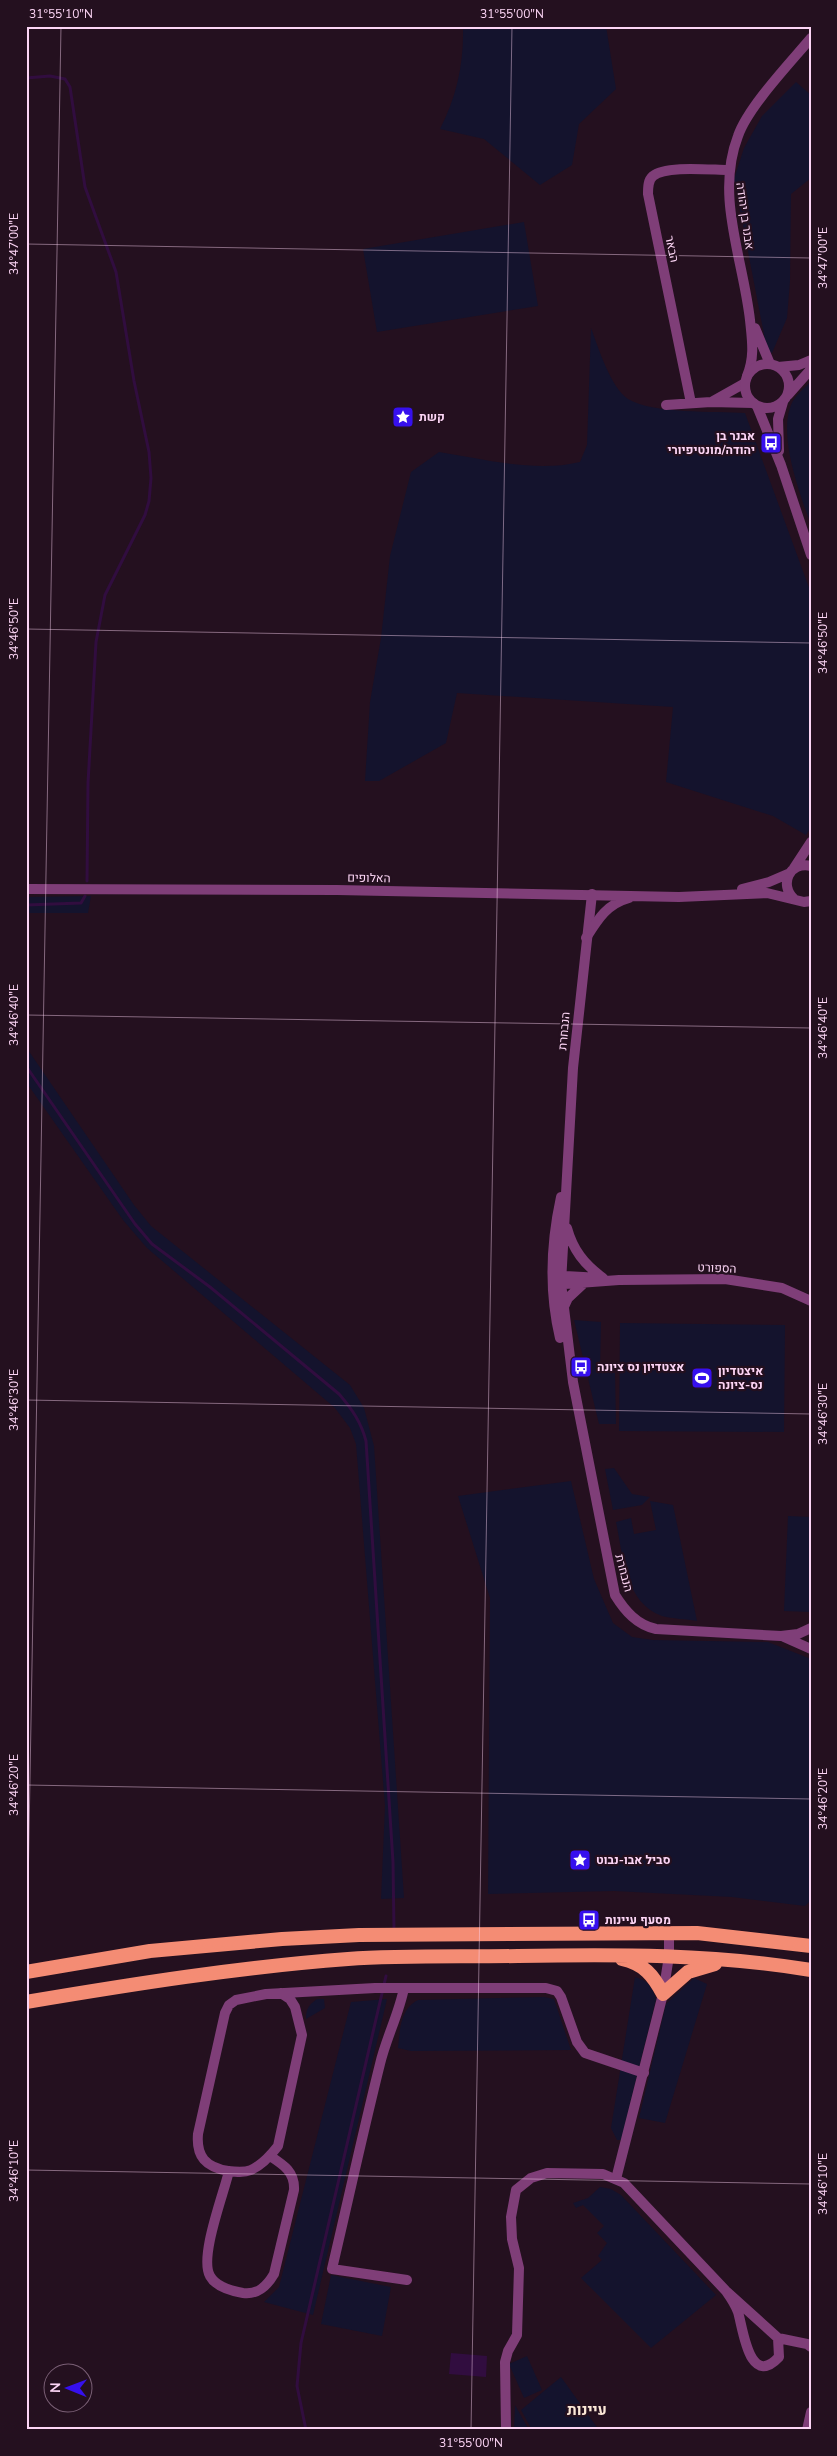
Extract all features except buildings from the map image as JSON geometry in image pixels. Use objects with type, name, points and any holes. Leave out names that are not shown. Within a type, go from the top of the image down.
[{"type":"highway","points":[[26,1972],[150,1951],[282,1938],[359,1935],[669,1932],[716,1934],[811,1946]]},
{"type":"highway","points":[[591,1955],[634,1962],[653,1975],[664,1994],[688,1972],[732,1960]]},
{"type":"highway","points":[[26,2002],[143,1982],[267,1966],[341,1960],[591,1955],[670,1956],[732,1960],[811,1970]]},
{"type":"street","name":"אבנר בן יהודה","points":[[746,380],[754,354],[748,303],[729,206],[728,170],[738,134],[748,116],[811,38]]},
{"type":"street","name":"הבאר","points":[[691,403],[648,194],[648,184],[657,173],[667,171],[728,170]]},
{"type":"street","name":"אבנר בן יהודה","points":[[748,303],[759,341],[774,365]]},
{"type":"street","points":[[711,402],[746,380],[757,366],[799,365],[811,360]]},
{"type":"street","points":[[774,365],[787,376],[789,389],[778,419],[781,465]]},
{"type":"street","points":[[666,404],[711,402],[754,404],[770,408],[785,399],[811,369]]},
{"type":"street","points":[[746,380],[748,397],[754,404],[781,465],[811,555]]},
{"type":"street","points":[[794,899],[787,890],[787,878],[811,842]]},
{"type":"street","name":"האלופים","points":[[712,895],[769,882],[800,865],[811,866]]},
{"type":"street","name":"האלופים","points":[[26,889],[336,890],[636,896],[767,893],[804,902],[811,901]]},
{"type":"street","name":"הנבחרת","points":[[573,1382],[555,1315],[565,1220],[573,1068],[592,894]]},
{"type":"street","points":[[586,938],[601,914],[620,900],[636,896]]},
{"type":"street","name":"הנבחרת","points":[[567,1172],[556,1222],[558,1280],[573,1382],[611,1581],[621,1605],[640,1623],[656,1629],[781,1636],[798,1634],[811,1628]]},
{"type":"street","points":[[565,1220],[570,1242],[579,1257],[603,1278]]},
{"type":"street","name":"הספורט","points":[[558,1280],[579,1276],[619,1280]]},
{"type":"street","name":"הספורט","points":[[558,1280],[584,1284],[619,1280],[725,1279],[782,1288],[811,1301]]},
{"type":"street","points":[[563,1310],[568,1298],[584,1284]]},
{"type":"street","name":"הנבחרת","points":[[781,1636],[811,1649]]},
{"type":"street","points":[[616,2179],[664,1994],[670,1956],[669,1932]]},
{"type":"street","points":[[282,1993],[290,1999],[296,2012],[302,2032],[302,2042],[278,2146],[270,2156],[252,2170],[244,2172],[218,2169],[206,2163],[198,2148],[198,2134],[222,2021],[229,2005],[236,2000],[255,1995],[282,1993],[312,1991],[377,1988],[552,1989],[562,1996],[577,2042],[585,2053],[593,2058],[644,2073]]},
{"type":"street","points":[[404,1988],[400,2006],[390,2028],[379,2065],[332,2269],[407,2280]]},
{"type":"street","points":[[296,2012],[302,1998],[312,1991]]},
{"type":"street","points":[[230,2171],[207,2256],[208,2274],[218,2285],[223,2287],[245,2293],[254,2292],[267,2285],[274,2274],[294,2190],[295,2181],[292,2173],[270,2156]]},
{"type":"street","points":[[506,2430],[506,2362],[508,2351],[517,2335],[520,2268],[512,2239],[511,2217],[516,2190],[531,2178],[547,2173],[603,2174],[624,2183],[726,2291],[778,2338],[807,2344],[811,2347]]},
{"type":"street","points":[[726,2291],[738,2312],[745,2345],[750,2356],[758,2364],[765,2366],[772,2364],[779,2358],[778,2338]]},
{"type":"street","points":[[807,2430],[811,2412]]},
{"type":"shaded area","points":[[463,26],[606,26],[616,89],[579,124],[572,165],[540,185],[484,139],[440,129],[455,92],[461,66]]},
{"type":"shaded area","points":[[796,82],[811,95],[811,178],[791,194],[790,281],[787,318],[772,353],[767,350],[734,179],[744,148],[762,116]]},
{"type":"shaded area","points":[[524,222],[538,306],[377,332],[363,249]]},
{"type":"shaded area","points":[[591,328],[611,377],[622,394],[628,399],[639,404],[668,409],[745,413],[811,593],[811,827],[806,835],[773,816],[666,782],[673,707],[457,693],[446,743],[379,781],[365,781],[370,702],[381,638],[390,556],[411,472],[439,452],[527,466],[563,465],[580,462],[587,445]]},
{"type":"shaded area","points":[[811,381],[811,525],[792,465],[787,432],[792,402]]},
{"type":"shaded area","points":[[91,896],[88,913],[26,913],[26,897]]},
{"type":"shaded area","points":[[26,1047],[134,1205],[151,1226],[350,1385],[364,1408],[374,1446],[404,1898],[381,1899],[385,1806],[356,1444],[350,1428],[335,1408],[147,1248],[123,1220],[26,1082]]},
{"type":"shaded area","points":[[574,1320],[601,1322],[600,1372],[615,1373],[616,1424],[599,1424]]},
{"type":"shaded area","name":"איצטדיון נס-ציונה","points":[[620,1323],[785,1325],[784,1432],[619,1431]]},
{"type":"shaded area","points":[[614,1468],[632,1494],[650,1497],[642,1505],[613,1510],[605,1469]]},
{"type":"shaded area","points":[[571,1481],[594,1579],[613,1623],[632,1637],[653,1640],[768,1642],[811,1659],[811,1900],[805,1906],[732,1897],[614,1891],[488,1894],[490,1598],[458,1496]]},
{"type":"shaded area","points":[[650,1501],[673,1505],[697,1621],[662,1616],[650,1610],[633,1589],[624,1563],[616,1522],[631,1518],[634,1534],[656,1530]]},
{"type":"shaded area","points":[[788,1516],[811,1517],[811,1612],[784,1611]]},
{"type":"shaded area","points":[[635,1977],[649,1985],[656,1999],[621,2140],[617,2140],[611,2128]]},
{"type":"shaded area","points":[[694,1978],[707,1984],[665,2123],[639,2118],[666,2004]]},
{"type":"shaded area","points":[[544,1997],[554,1999],[571,2050],[411,2051],[398,2048],[400,2027],[404,2014],[418,2000]]},
{"type":"shaded area","points":[[317,1999],[324,1999],[325,2008],[306,2019],[308,2007]]},
{"type":"shaded area","points":[[387,1999],[313,2315],[264,2302],[279,2287],[351,2002]]},
{"type":"shaded area","points":[[600,2187],[611,2189],[621,2195],[716,2295],[651,2348],[581,2278],[602,2260],[598,2256],[607,2243],[597,2233],[604,2226],[583,2205],[576,2208],[573,2203],[588,2198]]},
{"type":"shaded area","points":[[331,2275],[391,2287],[382,2336],[321,2324]]},
{"type":"shaded area","points":[[451,2353],[487,2356],[486,2377],[449,2374]]},
{"type":"shaded area","points":[[527,2356],[542,2390],[524,2398],[509,2364]]},
{"type":"shaded area","points":[[561,2377],[599,2430],[532,2430],[521,2410]]},
{"type":"shaded area","points":[[515,2405],[529,2430],[514,2430]]},
{"type":"waterway","points":[[26,78],[50,76],[65,79],[70,87],[85,187],[116,272],[134,381],[149,452],[151,478],[149,501],[145,515],[105,595],[96,642],[88,783],[87,881]]},
{"type":"waterway","points":[[26,905],[81,903],[85,896]]},
{"type":"waterway","points":[[26,1066],[135,1224],[152,1244],[210,1287],[339,1394],[352,1410],[362,1428],[366,1441],[393,1862],[394,1930]]},
{"type":"waterway","points":[[306,2430],[297,2386],[301,2343],[386,1976]]},
{"type":"place","name":"קשת","points":[[403,417]]},
{"type":"place","name":"אבנר בן יהודה/מונטיפיורי","points":[[771,443]]},
{"type":"place","name":"אצטדיון נס ציונה","points":[[581,1367]]},
{"type":"place","name":"איצטדיון נס-ציונה","points":[[702,1378]]},
{"type":"place","name":"סביל אבו-נבוט","points":[[580,1860]]},
{"type":"place","name":"מסעף עיינות","points":[[589,1920]]},
{"type":"district","name":"עיינות","points":[[587,2410]]}]
